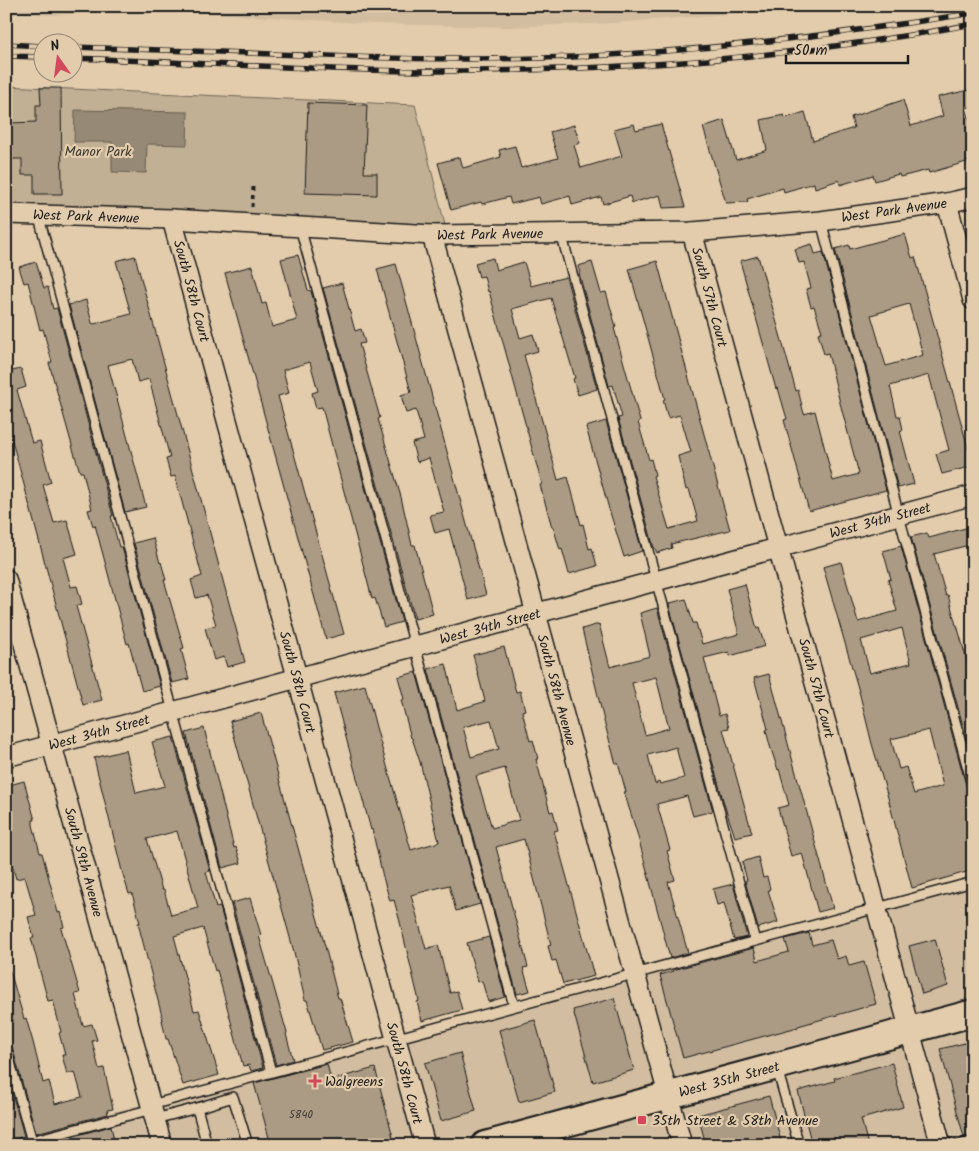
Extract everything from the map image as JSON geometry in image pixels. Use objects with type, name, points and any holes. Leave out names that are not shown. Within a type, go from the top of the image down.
[{"type":"street","name":"West Park Avenue","points":[[6,214],[172,219],[432,235],[692,232],[821,221],[947,203],[973,197]]},
{"type":"street","points":[[947,203],[973,300]]},
{"type":"street","name":"South 58th Court","points":[[172,219],[425,1145]]},
{"type":"street","name":"South 57th Court","points":[[692,232],[941,1145]]},
{"type":"street","name":"South 58th Avenue","points":[[432,235],[682,1145]]},
{"type":"street","name":"West 34th Street","points":[[6,757],[973,495]]},
{"type":"street","name":"South 59th Avenue","points":[[6,580],[162,1145]]},
{"type":"street","name":"West 35th Street","points":[[485,1145],[549,1132],[668,1096],[973,1013]]},
{"type":"lane","points":[[38,214],[271,1072]]},
{"type":"lane","points":[[821,221],[898,516],[973,786]]},
{"type":"lane","points":[[300,227],[514,1006]]},
{"type":"lane","points":[[561,233],[755,941]]},
{"type":"lane","points":[[16,1145],[32,1143],[152,1111],[271,1072],[973,882]]},
{"type":"lane","points":[[6,1048],[32,1143]]},
{"type":"lane","points":[[776,1066],[800,1145]]},
{"type":"lane","points":[[152,1111],[197,1108],[234,1097],[248,1145]]},
{"type":"lane","points":[[197,1108],[207,1145]]},
{"type":"lane","points":[[958,1145],[973,1141]]},
{"type":"path","points":[[252,207],[254,187]]},
{"type":"shaded area","points":[[6,6],[797,6],[754,12],[614,23],[509,27],[374,24],[161,10],[50,15],[6,12]]},
{"type":"shaded area","points":[[75,110],[188,112],[187,145],[147,144],[146,173],[112,172],[112,142],[74,142]]},
{"type":"shaded area","points":[[973,877],[973,1138],[947,1145],[6,1145],[6,1141]]},
{"type":"green space","name":"Manor Park","points":[[6,86],[415,105],[446,229],[6,208]]},
{"type":"building","points":[[40,88],[61,88],[62,194],[34,194],[34,175],[22,175],[22,159],[10,159],[10,123],[36,122],[36,105],[41,105]]},
{"type":"building","points":[[973,89],[973,106],[966,108],[973,129],[973,160],[929,173],[928,170],[900,177],[899,174],[875,181],[873,175],[840,185],[839,180],[815,188],[814,183],[784,192],[783,188],[747,199],[748,202],[726,203],[703,127],[724,120],[736,160],[767,150],[761,120],[784,115],[785,118],[805,112],[813,141],[854,128],[851,117],[903,100],[911,126],[943,116],[938,97]]},
{"type":"building","points":[[308,103],[367,105],[364,173],[377,173],[377,195],[305,193]]},
{"type":"building","points":[[634,124],[636,130],[661,124],[685,207],[663,208],[660,195],[632,203],[630,196],[603,204],[601,197],[572,205],[570,196],[541,204],[539,197],[511,204],[509,197],[451,210],[438,163],[460,157],[463,168],[501,157],[499,150],[515,146],[521,168],[558,158],[550,132],[574,125],[580,143],[574,145],[581,168],[622,156],[614,129]]},
{"type":"building","points":[[905,234],[912,258],[915,257],[973,466],[942,474],[936,454],[949,450],[929,375],[890,386],[897,416],[900,416],[903,430],[900,431],[914,484],[898,488],[835,249],[849,245],[850,249]],"holes":[[[909,304],[923,355],[886,366],[871,315]]]},
{"type":"building","points":[[812,244],[815,254],[823,252],[886,490],[809,511],[784,420],[787,419],[778,388],[776,389],[740,261],[758,256],[796,391],[798,390],[804,414],[815,411],[833,481],[859,474],[828,353],[824,354],[818,333],[822,332],[814,306],[811,307],[806,289],[811,288],[804,262],[799,263],[795,249]]},
{"type":"building","points":[[298,255],[308,290],[311,291],[402,622],[384,627],[375,598],[372,599],[322,407],[316,408],[312,393],[318,391],[310,362],[283,370],[289,393],[278,396],[344,634],[326,639],[225,273],[252,266],[262,304],[266,303],[272,327],[297,320],[281,259]]},
{"type":"building","points":[[135,256],[245,662],[227,667],[224,657],[214,660],[205,628],[216,625],[207,595],[196,598],[191,580],[202,576],[175,476],[171,477],[166,459],[170,458],[149,379],[138,382],[132,359],[108,365],[146,507],[125,512],[69,305],[86,300],[92,323],[94,324],[131,314],[116,261]]},
{"type":"building","points":[[493,258],[496,270],[524,262],[531,286],[566,277],[597,389],[578,395],[573,379],[575,378],[551,298],[512,309],[520,338],[533,334],[538,351],[524,355],[558,480],[568,477],[581,525],[583,524],[589,549],[592,548],[597,566],[569,574],[562,549],[560,550],[552,527],[489,291],[484,276],[479,277],[475,263]]},
{"type":"building","points":[[657,261],[730,530],[671,544],[672,548],[657,553],[618,418],[622,417],[613,385],[609,386],[578,266],[592,262],[601,293],[606,292],[640,421],[638,422],[649,460],[651,459],[655,475],[653,476],[669,529],[698,521],[689,489],[686,490],[678,456],[691,452],[680,415],[668,418],[663,400],[665,399],[629,269]]},
{"type":"building","points":[[36,262],[44,288],[48,287],[53,309],[57,308],[113,516],[111,516],[119,547],[122,547],[160,686],[142,691],[129,643],[127,644],[95,525],[93,526],[88,510],[92,509],[83,472],[80,472],[73,449],[49,363],[52,362],[43,329],[40,330],[28,282],[24,283],[19,267]]},
{"type":"building","points":[[396,264],[486,595],[468,600],[449,529],[435,533],[430,515],[444,512],[429,458],[417,462],[412,443],[424,440],[416,410],[406,413],[401,395],[411,392],[377,269]]},
{"type":"building","points":[[342,283],[355,331],[361,329],[365,343],[359,344],[380,418],[378,419],[401,497],[412,545],[415,545],[433,614],[415,619],[323,288]]},
{"type":"building","points":[[10,366],[12,371],[21,369],[26,387],[17,390],[32,443],[40,441],[51,482],[43,485],[54,523],[67,520],[77,554],[63,558],[71,587],[77,586],[82,604],[76,606],[102,700],[83,705],[19,466],[8,427],[6,427],[6,367]]},
{"type":"building","points":[[606,421],[642,551],[624,557],[586,427]]},
{"type":"building","points":[[973,526],[973,544],[934,554],[973,682],[973,762],[911,537],[927,533],[929,538]]},
{"type":"building","points":[[153,538],[184,648],[181,649],[189,679],[172,683],[134,543]]},
{"type":"building","points":[[901,546],[967,789],[973,793],[973,870],[912,888],[823,567],[841,562],[858,622],[897,611],[888,580],[891,579],[883,551]],"holes":[[[902,628],[911,663],[870,673],[861,640]],[[929,730],[943,786],[914,794],[906,767],[899,769],[891,739]]]},
{"type":"building","points":[[745,584],[757,629],[759,628],[765,646],[730,656],[729,652],[704,658],[719,716],[725,714],[729,728],[723,729],[752,833],[735,837],[669,605],[670,603],[686,599],[702,644],[739,634],[727,589]]},
{"type":"building","points":[[657,608],[713,811],[693,816],[687,796],[657,804],[670,850],[667,851],[675,880],[668,882],[688,953],[670,958],[637,833],[624,792],[626,792],[618,763],[616,764],[604,721],[582,629],[599,624],[610,667],[650,656],[640,613]],"holes":[[[656,677],[669,728],[645,735],[632,683]],[[676,747],[684,778],[655,784],[648,755]]]},
{"type":"building","points":[[504,647],[516,692],[520,691],[525,710],[522,711],[530,741],[533,740],[550,812],[553,811],[558,830],[554,831],[594,976],[563,984],[556,960],[552,961],[548,946],[551,945],[524,839],[496,847],[528,967],[523,968],[530,991],[517,994],[428,669],[446,664],[457,710],[480,703],[485,701],[473,655]],"holes":[[[491,720],[499,749],[471,757],[463,727]],[[505,768],[519,820],[492,828],[476,776]]]},
{"type":"building","points":[[416,672],[480,904],[456,911],[449,885],[411,895],[426,949],[438,945],[450,993],[457,991],[462,1010],[422,1021],[400,922],[394,900],[390,901],[383,877],[372,829],[334,693],[365,685],[411,850],[439,842],[420,762],[411,738],[401,700],[404,699],[398,677]]},
{"type":"building","points":[[769,674],[833,908],[818,912],[802,853],[791,856],[778,808],[789,805],[779,769],[770,746],[766,730],[768,729],[754,678]]},
{"type":"building","points":[[261,713],[338,998],[340,998],[353,1042],[322,1050],[307,1000],[305,1000],[294,952],[230,721]]},
{"type":"building","points":[[204,728],[234,848],[236,847],[241,863],[222,868],[186,733]]},
{"type":"building","points":[[173,737],[210,871],[206,872],[216,908],[220,907],[263,1068],[251,1071],[249,1065],[243,1066],[217,970],[215,971],[203,928],[174,936],[194,1011],[199,1010],[219,1075],[183,1085],[168,1039],[166,1039],[163,1020],[138,923],[140,923],[132,893],[129,894],[122,871],[94,758],[126,750],[136,793],[165,786],[152,742]],"holes":[[[177,831],[198,908],[171,915],[147,839]]]},
{"type":"building","points":[[24,781],[35,820],[33,820],[33,825],[40,853],[42,853],[58,913],[60,912],[64,927],[61,928],[80,993],[75,994],[83,1026],[92,1024],[97,1040],[92,1041],[99,1069],[104,1068],[113,1109],[107,1110],[108,1114],[36,1133],[12,1046],[6,1042],[6,971],[10,971],[24,1019],[26,1018],[43,1083],[49,1081],[55,1104],[82,1097],[75,1072],[67,1074],[62,1055],[65,1055],[59,1033],[61,1032],[53,1000],[48,1001],[31,938],[34,938],[28,917],[36,915],[25,877],[16,879],[10,856],[6,857],[6,837],[12,836],[6,814],[6,786]]},
{"type":"building","points":[[758,857],[763,878],[767,877],[770,889],[768,890],[778,922],[758,928],[745,881],[747,880],[742,862]]},
{"type":"building","points":[[733,884],[747,937],[734,940],[724,903],[717,905],[713,889]]},
{"type":"building","points":[[250,898],[293,1060],[276,1065],[232,903]]},
{"type":"building","points":[[809,933],[812,945],[831,940],[837,959],[846,956],[849,966],[864,962],[876,1004],[683,1058],[660,975],[754,948],[757,961],[789,952],[785,939]]},
{"type":"building","points":[[489,937],[505,997],[488,1002],[482,981],[478,982],[467,943]]},
{"type":"building","points":[[935,939],[948,986],[922,994],[909,946]]},
{"type":"building","points":[[614,998],[634,1070],[593,1082],[573,1010]]},
{"type":"building","points":[[535,1020],[555,1092],[519,1102],[499,1030]]},
{"type":"building","points":[[973,1041],[973,1135],[964,1137],[940,1049]]},
{"type":"building","points":[[460,1053],[476,1111],[441,1121],[425,1063]]},
{"type":"building","points":[[892,1063],[903,1107],[861,1119],[868,1145],[838,1145],[837,1140],[832,1138],[827,1140],[826,1145],[812,1145],[798,1091],[835,1081],[834,1078]]},
{"type":"building","name":"Walgreens","points":[[327,1064],[331,1080],[375,1068],[393,1137],[363,1145],[271,1145],[254,1083]]},
{"type":"building","points":[[6,1072],[24,1136],[12,1140],[10,1145],[6,1145]]},
{"type":"building","points":[[769,1096],[782,1145],[706,1145],[698,1115]]},
{"type":"building","points":[[111,1126],[115,1145],[41,1145]]},
{"type":"railway","points":[[82,47],[394,58],[467,59],[594,56],[757,43],[973,13]]},
{"type":"railway","points":[[82,58],[375,70],[538,70],[663,63],[788,52],[912,35],[973,24]]},
{"type":"railway","points":[[6,44],[32,45]]},
{"type":"railway","points":[[6,56],[32,57]]},
{"type":"place","name":"Walgreens","points":[[315,1081]]},
{"type":"place","name":"35th Street & 58th Avenue","points":[[642,1120]]}]
